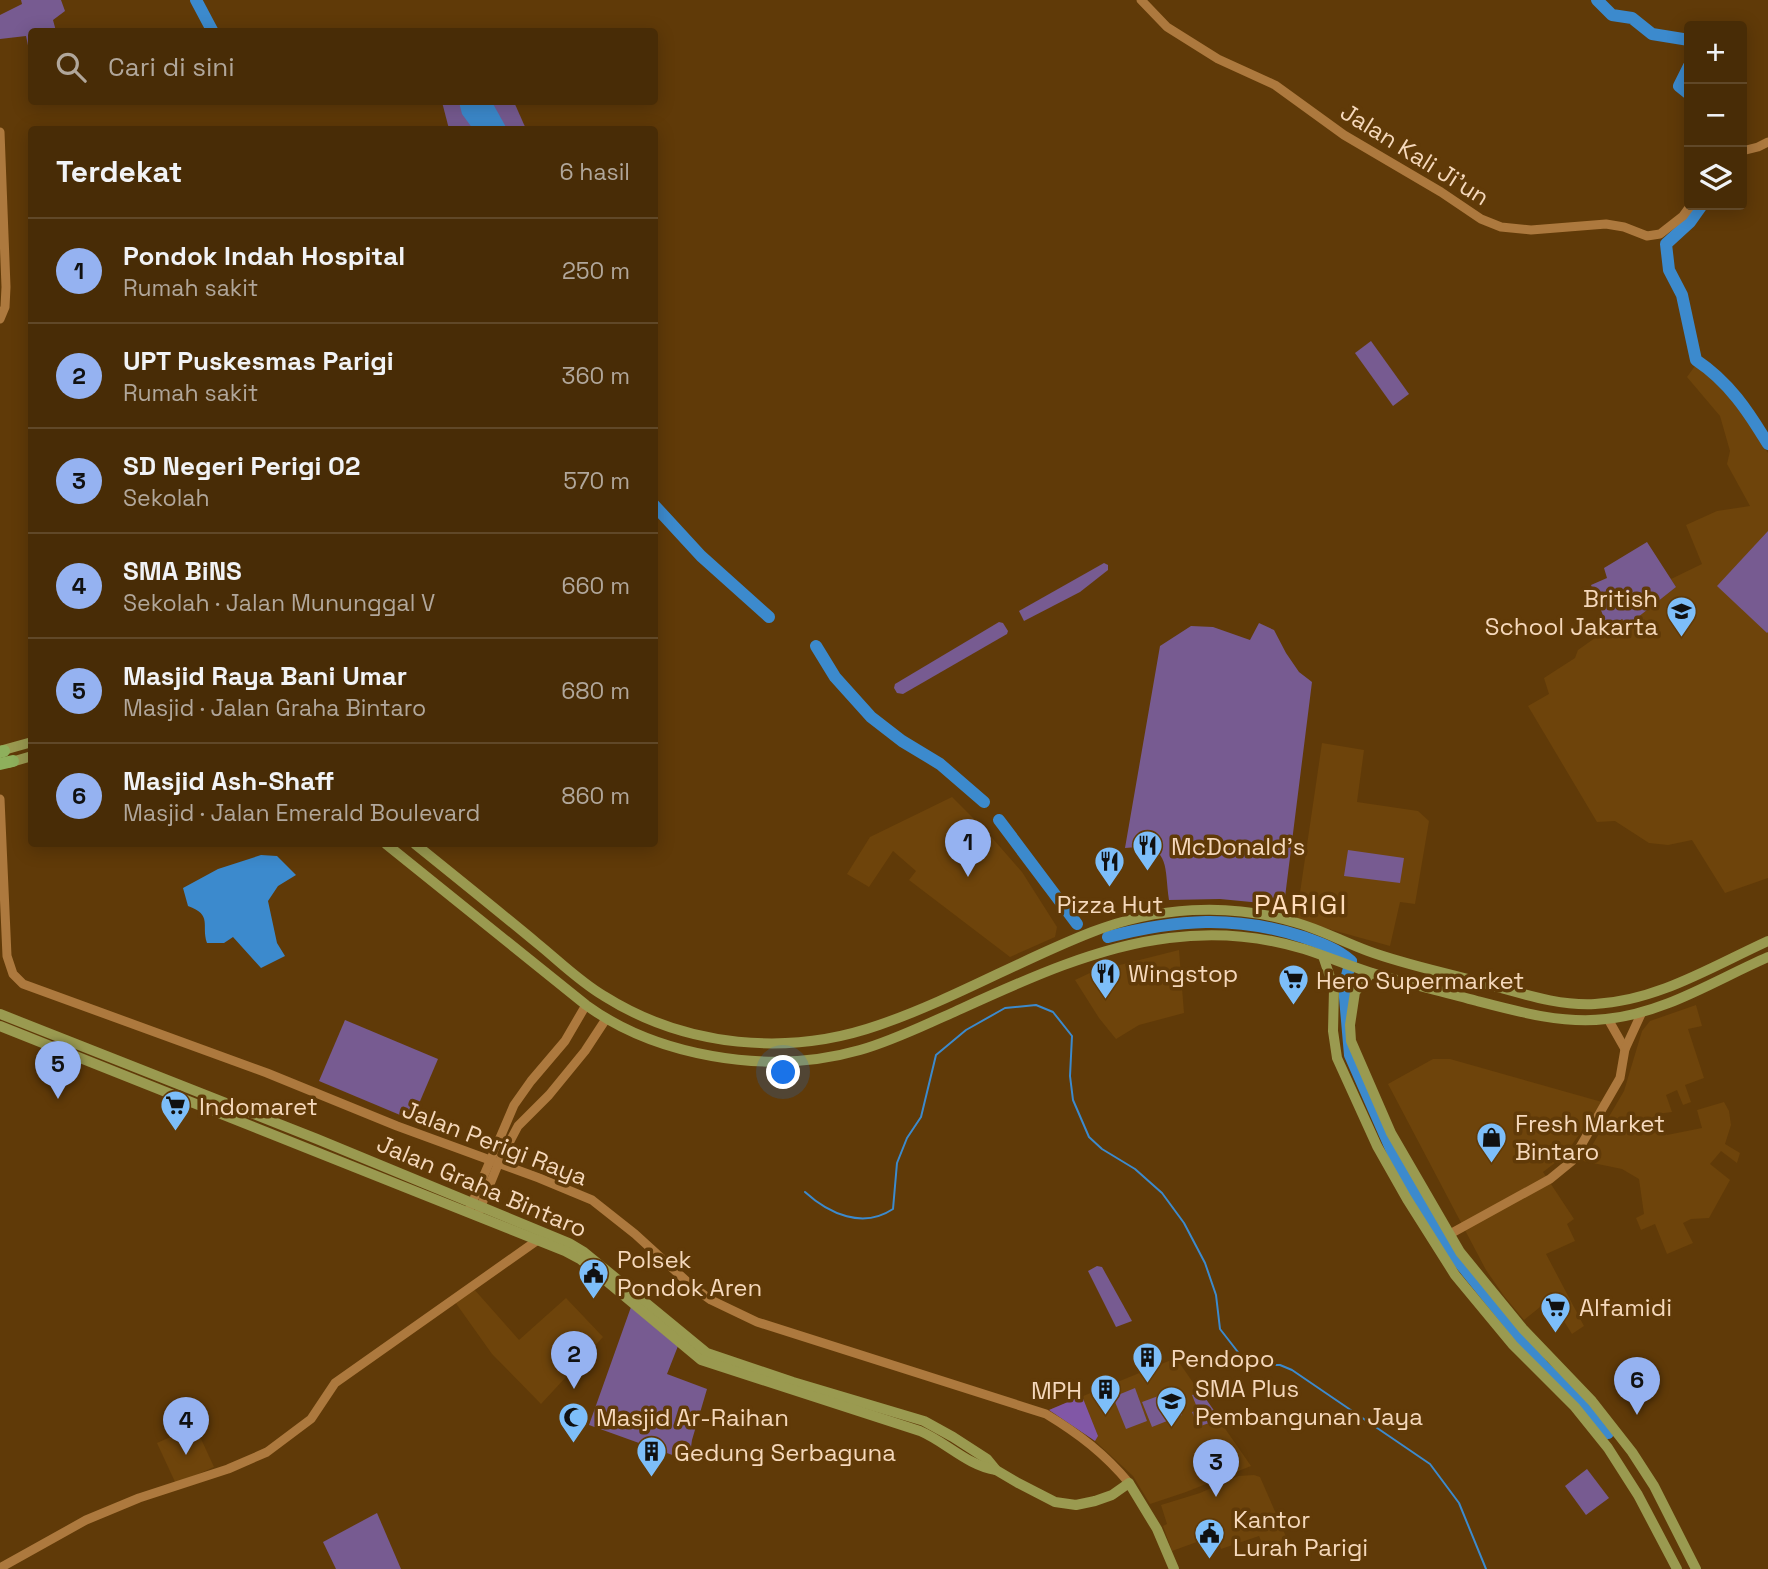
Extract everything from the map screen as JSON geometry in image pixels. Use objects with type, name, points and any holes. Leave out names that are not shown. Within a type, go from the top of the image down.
[{"type":"highway","points":[[0,766],[13,761]]},
{"type":"main road","points":[[1,751],[28,743]]},
{"type":"main road","points":[[13,761],[28,757]]},
{"type":"main road","points":[[390,847],[606,1019],[665,1044],[733,1060],[763,1063],[833,1056],[888,1041],[1007,988],[1113,950],[1169,938],[1234,936],[1267,940],[1366,971],[1501,1007],[1564,1019],[1608,1019],[1642,1012],[1686,996],[1768,957]]},
{"type":"main road","points":[[419,847],[591,988],[611,1000],[650,1020],[704,1037],[752,1043],[786,1043],[830,1038],[896,1019],[1104,927],[1167,912],[1231,910],[1293,921],[1370,952],[1560,1003],[1615,1002],[1651,993],[1768,942]]},
{"type":"main road","points":[[1104,927],[1113,950]]},
{"type":"main road","points":[[1323,956],[1336,988],[1333,1031],[1337,1058],[1384,1140],[1455,1275],[1513,1345],[1575,1407],[1608,1448],[1638,1495],[1677,1569]]},
{"type":"main road","points":[[1366,971],[1353,991],[1351,1041],[1384,1140],[1486,1284],[1523,1329],[1585,1393],[1632,1452],[1654,1486],[1696,1569]]},
{"type":"main road","points":[[1479,1001],[1487,995],[1486,984]]},
{"type":"main road","points":[[1336,988],[1353,991]]},
{"type":"main road","points":[[1501,1007],[1497,996],[1505,989]]},
{"type":"main road","name":"Jalan Graha Bintaro","points":[[0,1014],[67,1046],[543,1236],[580,1259],[701,1360],[792,1387],[920,1431],[982,1468],[996,1470],[1060,1503],[1085,1503],[1112,1495],[1137,1494]]},
{"type":"main road","name":"Jalan Graha Bintaro","points":[[0,1026],[67,1046]]},
{"type":"main road","points":[[830,1038],[827,1047],[833,1056]]},
{"type":"main road","points":[[1129,1483],[1157,1530],[1174,1569]]},
{"type":"main road","name":"Jalan Graha Bintaro","points":[[1112,1495],[1129,1483]]},
{"type":"street","name":"Jalan Kali Ji'un","points":[[1141,0],[1167,27],[1218,59],[1275,85],[1344,135],[1441,192],[1481,219],[1501,227],[1531,230],[1606,224],[1624,227],[1647,236],[1660,234],[1688,210]]},
{"type":"street","points":[[0,132],[6,287],[5,307],[0,319]]},
{"type":"street","points":[[1747,150],[1768,142]]},
{"type":"street","name":"Jalan Perigi Raya","points":[[0,799],[7,956],[17,979],[23,984],[267,1073],[592,1200],[711,1300],[758,1322],[1046,1414],[1087,1440],[1129,1483]]},
{"type":"street","points":[[475,1210],[514,1105],[565,1041],[586,1005]]},
{"type":"street","points":[[1450,1234],[1550,1179],[1572,1161],[1620,1078],[1625,1049],[1642,1012]]},
{"type":"street","points":[[475,1210],[517,1126],[557,1086],[606,1019]]},
{"type":"street","points":[[1608,1019],[1625,1049]]},
{"type":"street","points":[[0,1568],[86,1520],[139,1498],[255,1459],[267,1452],[312,1419],[335,1382],[543,1236]]},
{"type":"shaded area","points":[[21,0],[61,0],[65,11],[53,20],[55,28],[28,28],[28,46],[26,36],[0,39],[0,15],[22,4]]},
{"type":"shaded area","points":[[443,105],[515,105],[525,126],[448,126]]},
{"type":"shaded area","points":[[1371,341],[1409,394],[1393,406],[1355,353]]},
{"type":"shaded area","name":"British School Jakarta","points":[[1695,366],[1718,374],[1768,453],[1768,878],[1725,893],[1692,840],[1668,845],[1649,843],[1615,821],[1597,822],[1528,706],[1549,694],[1544,678],[1575,658],[1578,650],[1622,619],[1627,625],[1676,587],[1671,579],[1702,564],[1686,525],[1717,511],[1750,506],[1727,464],[1730,451],[1720,416],[1687,377]]},
{"type":"shaded area","points":[[1768,531],[1768,632],[1767,633],[1717,586]]},
{"type":"shaded area","points":[[1647,542],[1676,587],[1628,625],[1622,619],[1608,628],[1591,585],[1607,578],[1604,568]]},
{"type":"shaded area","points":[[1104,563],[1108,565],[1108,570],[1080,592],[1024,621],[1019,611]]},
{"type":"shaded area","points":[[999,622],[1003,623],[1007,634],[903,694],[897,693],[895,684]]},
{"type":"shaded area","points":[[1259,623],[1274,630],[1299,672],[1312,682],[1284,905],[1220,899],[1169,900],[1165,866],[1158,853],[1140,847],[1125,848],[1160,646],[1191,626],[1213,627],[1250,640]]},
{"type":"shaded area","points":[[1322,743],[1364,750],[1357,802],[1418,811],[1429,821],[1415,904],[1400,902],[1390,946],[1296,920]]},
{"type":"shaded area","points":[[952,797],[1022,872],[1057,927],[1055,937],[1010,957],[909,880],[916,871],[893,851],[869,887],[847,874],[870,837]]},
{"type":"shaded area","points":[[1348,850],[1404,858],[1400,883],[1344,876]]},
{"type":"shaded area","points":[[1179,950],[1184,1013],[1139,1025],[1116,1039],[1075,980],[1092,972]]},
{"type":"shaded area","points":[[1696,1005],[1702,1026],[1688,1029],[1704,1078],[1685,1085],[1691,1102],[1683,1105],[1677,1090],[1666,1095],[1672,1112],[1657,1114],[1657,1120],[1667,1135],[1702,1128],[1697,1110],[1724,1102],[1729,1111],[1731,1125],[1725,1144],[1740,1153],[1737,1163],[1721,1151],[1710,1164],[1730,1180],[1709,1218],[1691,1219],[1683,1223],[1693,1243],[1667,1254],[1655,1224],[1641,1230],[1636,1218],[1644,1214],[1639,1179],[1622,1169],[1583,1161],[1624,1091],[1642,1031],[1650,1021]]},
{"type":"shaded area","points":[[345,1020],[438,1059],[412,1120],[319,1081]]},
{"type":"shaded area","name":"Fresh Market Bintaro","points":[[1433,1059],[1450,1059],[1602,1102],[1564,1156],[1543,1172],[1574,1219],[1567,1224],[1575,1241],[1546,1254],[1584,1326],[1572,1334],[1550,1299],[1524,1320],[1504,1296],[1486,1270],[1388,1084]]},
{"type":"shaded area","points":[[1097,1266],[1102,1267],[1132,1321],[1116,1327],[1088,1271]]},
{"type":"shaded area","points":[[473,1288],[519,1340],[566,1298],[603,1337],[541,1404],[492,1354],[455,1302]]},
{"type":"shaded area","points":[[631,1307],[678,1346],[667,1374],[707,1389],[692,1440],[689,1461],[589,1425]]},
{"type":"shaded area","name":"SMA Plus Pembangunan Jaya","points":[[1176,1358],[1251,1466],[1150,1504],[1133,1476],[1095,1441],[1049,1410]]},
{"type":"shaded area","points":[[1135,1388],[1147,1421],[1126,1429],[1113,1397]]},
{"type":"shaded area","points":[[1201,1392],[1220,1419],[1198,1427],[1192,1412],[1198,1410],[1192,1395]]},
{"type":"shaded area","points":[[1161,1395],[1168,1412],[1179,1408],[1182,1415],[1152,1427],[1142,1402]]},
{"type":"shaded area","points":[[1082,1396],[1098,1436],[1095,1441],[1049,1410]]},
{"type":"shaded area","points":[[195,1426],[214,1467],[176,1484],[157,1443]]},
{"type":"shaded area","points":[[1587,1469],[1609,1498],[1586,1515],[1565,1486]]},
{"type":"shaded area","points":[[1238,1476],[1260,1477],[1287,1539],[1265,1550],[1259,1536],[1221,1549],[1216,1535],[1172,1551],[1163,1526],[1167,1524],[1161,1505],[1200,1493]]},
{"type":"shaded area","points":[[377,1513],[401,1569],[336,1569],[323,1542]]},
{"type":"water","points":[[460,105],[494,105],[505,126],[471,126],[462,114]]},
{"type":"water","points":[[261,855],[277,856],[296,875],[278,886],[268,901],[277,943],[285,956],[261,968],[233,937],[224,943],[207,943],[205,921],[201,913],[188,906],[183,888],[218,869]]},
{"type":"waterway","points":[[196,0],[211,28]]},
{"type":"waterway","points":[[1597,0],[1612,15],[1632,18],[1652,34],[1684,39]]},
{"type":"waterway","points":[[1684,76],[1679,86],[1684,90]]},
{"type":"waterway","points":[[1698,210],[1690,222],[1666,244],[1669,270],[1682,295],[1696,360],[1737,398],[1768,444]]},
{"type":"waterway","points":[[658,509],[701,556],[769,617]]},
{"type":"waterway","points":[[816,646],[835,677],[871,717],[902,741],[940,764],[984,802]]},
{"type":"waterway","points":[[999,820],[1077,924]]},
{"type":"waterway","points":[[1108,937],[1182,923],[1254,925],[1322,944],[1351,961],[1344,986],[1350,1055],[1396,1160],[1447,1247],[1544,1367],[1589,1409],[1608,1433]]},
{"type":"waterway","points":[[805,1192],[825,1207],[847,1216],[870,1218],[893,1209],[897,1163],[907,1138],[921,1117],[936,1055],[966,1030],[1005,1008],[1036,1005],[1053,1012],[1072,1036],[1070,1076],[1073,1100],[1089,1137],[1102,1149],[1135,1169],[1162,1193],[1184,1223],[1205,1263],[1216,1295],[1220,1329],[1248,1365],[1280,1365],[1292,1370],[1430,1464],[1459,1503],[1486,1569]]},
{"type":"place","name":"British School Jakarta","points":[[1681,639]]},
{"type":"place","name":"McDonald's","points":[[1148,873]]},
{"type":"place","name":"Pondok Indah Hospital","points":[[968,877]]},
{"type":"place","name":"Pizza Hut","points":[[1110,889]]},
{"type":"place","name":"Wingstop","points":[[1105,1000]]},
{"type":"place","name":"Hero Supermarket","points":[[1293,1007]]},
{"type":"place","name":"Masjid Raya Bani Umar","points":[[58,1099]]},
{"type":"place","name":"Indomaret","points":[[176,1133]]},
{"type":"place","name":"Fresh Market Bintaro","points":[[1492,1164]]},
{"type":"place","name":"Polsek Pondok Aren","points":[[594,1300]]},
{"type":"place","name":"Alfamidi","points":[[1556,1334]]},
{"type":"place","name":"Pendopo","points":[[1148,1385]]},
{"type":"place","name":"UPT Puskesmas Parigi","points":[[574,1389]]},
{"type":"place","name":"Masjid Ash-Shaff","points":[[1637,1415]]},
{"type":"place","name":"MPH","points":[[1105,1417]]},
{"type":"place","name":"SMA Plus Pembangunan Jaya","points":[[1172,1429]]},
{"type":"place","name":"Masjid Ar-Raihan","points":[[573,1444]]},
{"type":"place","name":"SMA BiNS","points":[[186,1455]]},
{"type":"place","name":"Gedung Serbaguna","points":[[651,1479]]},
{"type":"place","name":"SD Negeri Perigi 02","points":[[1216,1497]]},
{"type":"place","name":"Kantor Lurah Parigi","points":[[1210,1560]]},
{"type":"district","name":"PARIGI","points":[[1301,904]]}]
